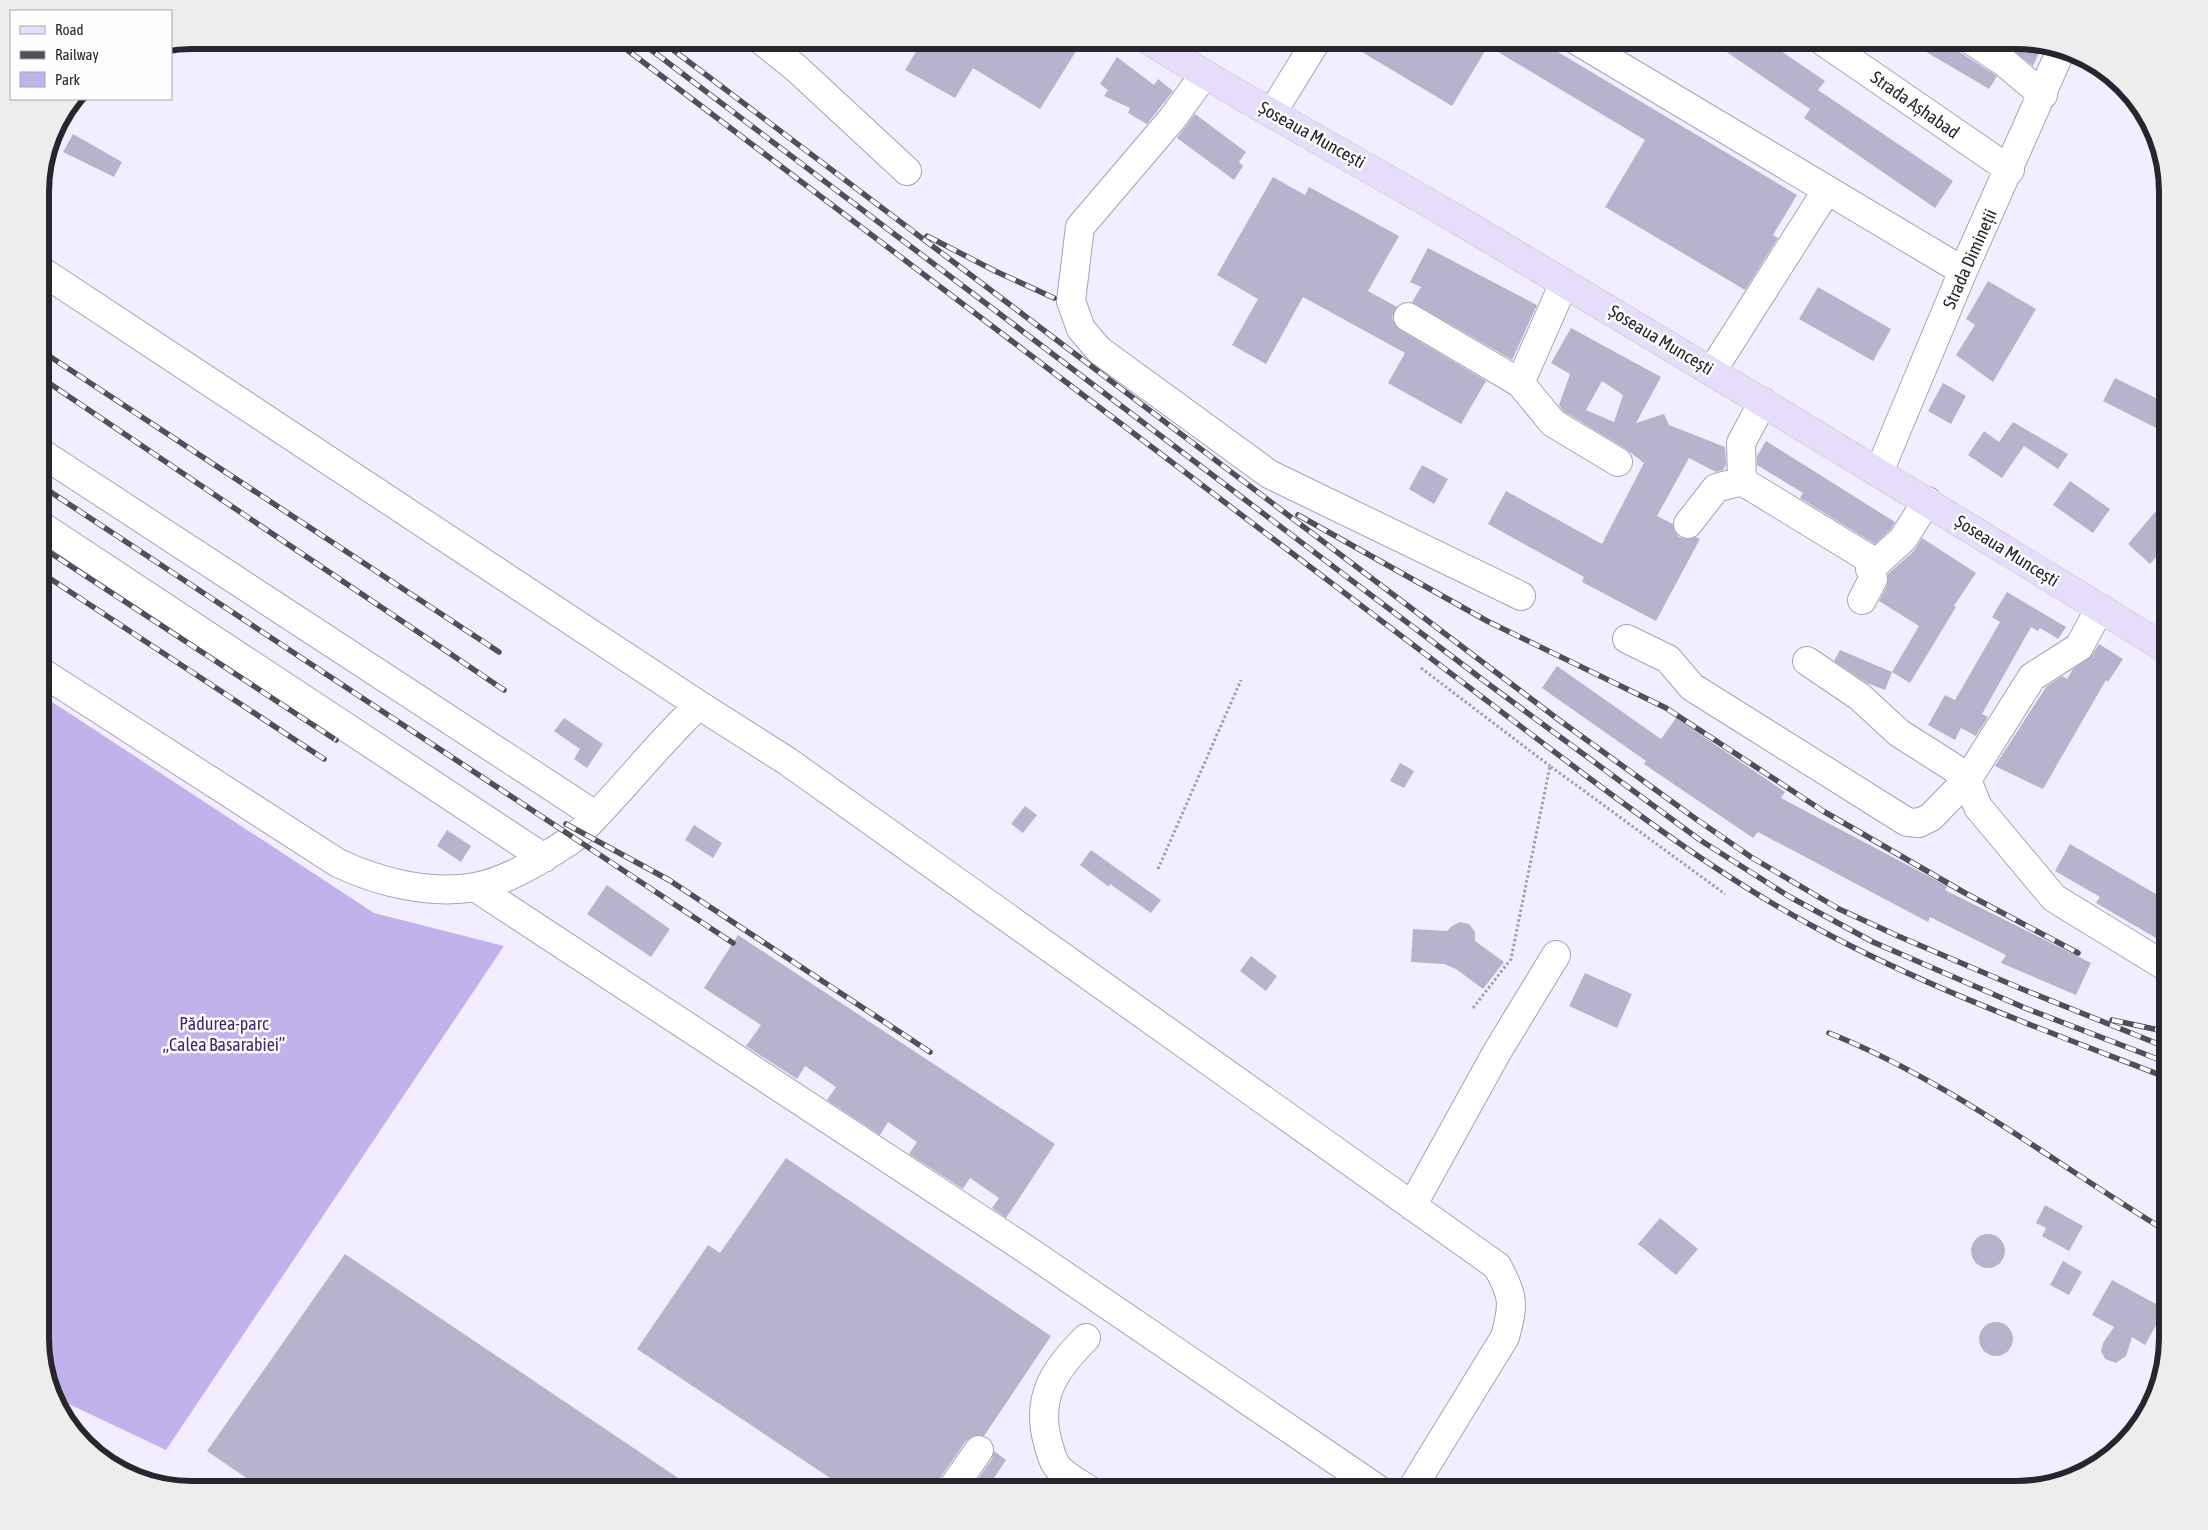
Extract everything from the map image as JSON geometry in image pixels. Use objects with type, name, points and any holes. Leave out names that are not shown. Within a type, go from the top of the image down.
[{"type":"main road","name":"Șoseaua Muncești","points":[[1162,49],[1712,371],[2159,644]]},
{"type":"street","points":[[772,49],[796,68],[907,171]]},
{"type":"street","points":[[1272,113],[1311,49]]},
{"type":"street","points":[[1591,49],[1963,271]]},
{"type":"street","name":"Strada Așhabad","points":[[1834,49],[2010,170]]},
{"type":"street","points":[[1984,49],[2004,62],[2043,95]]},
{"type":"street","name":"Strada Dimineții","points":[[1879,472],[1963,271],[2010,170],[2059,55]]},
{"type":"street","points":[[1204,75],[1172,119],[1080,227],[1071,301],[1080,329],[1099,350],[1269,474],[1521,596]]},
{"type":"street","points":[[1712,371],[1827,190]]},
{"type":"street","points":[[49,276],[699,705],[787,761],[1497,1266],[1510,1290],[1512,1313],[1505,1337],[1417,1481]]},
{"type":"street","points":[[1520,383],[1564,283]]},
{"type":"street","points":[[1408,317],[1520,383],[1553,424],[1618,462]]},
{"type":"street","points":[[1742,481],[1741,442],[1763,402]]},
{"type":"street","points":[[49,458],[595,815]]},
{"type":"street","points":[[1688,524],[1716,488],[1742,481],[1868,558],[1873,579],[1862,600]]},
{"type":"street","points":[[1870,568],[1903,539],[1927,501]]},
{"type":"street","points":[[49,531],[544,858]]},
{"type":"street","points":[[1627,639],[1668,659],[1692,687],[1907,822],[1920,823],[1931,817],[1967,780],[2032,677],[2079,647],[2100,608]]},
{"type":"street","points":[[1807,662],[1860,696],[1899,733],[1954,768],[1967,780],[1978,807],[2054,898],[2159,962]]},
{"type":"street","points":[[49,677],[338,863],[362,875],[386,881],[437,888],[475,887],[512,874],[544,858],[575,837],[668,735],[699,705]]},
{"type":"street","points":[[475,887],[1030,1252],[1366,1481]]},
{"type":"street","points":[[1412,1206],[1500,1045],[1556,955]]},
{"type":"street","points":[[1078,1481],[1056,1465],[1045,1432],[1043,1410],[1044,1398],[1050,1385],[1070,1354],[1086,1338]]},
{"type":"street","points":[[957,1481],[979,1450]]},
{"type":"path","points":[[1422,668],[1550,766],[1725,894]]},
{"type":"path","points":[[1158,869],[1241,680]]},
{"type":"path","points":[[1474,1008],[1511,959],[1550,766]]},
{"type":"green space","name":"Pădurea-parc „Calea Basarabiei”","points":[[49,700],[374,913],[504,946],[166,1450],[64,1402],[56,1384],[49,1347]]},
{"type":"building","points":[[918,49],[1077,49],[1040,109],[973,68],[955,98],[905,70]]},
{"type":"building","points":[[1357,49],[1486,49],[1452,106]]},
{"type":"building","points":[[1493,49],[1553,49],[1797,195],[1773,235],[1778,238],[1745,290],[1605,207],[1645,140]]},
{"type":"building","points":[[1722,49],[1778,49],[1825,81],[1818,90],[1953,181],[1935,208],[1804,118],[1810,109]]},
{"type":"building","points":[[1921,49],[1955,49],[1997,76],[1989,89]]},
{"type":"building","points":[[2011,49],[2040,51],[2033,66]]},
{"type":"building","points":[[1117,57],[1154,85],[1158,79],[1173,91],[1147,124],[1128,113],[1130,108],[1104,96],[1108,90],[1100,84]]},
{"type":"building","points":[[1195,114],[1246,152],[1239,162],[1243,166],[1234,180],[1177,138]]},
{"type":"building","points":[[73,134],[122,162],[114,177],[63,152]]},
{"type":"building","points":[[1273,177],[1305,195],[1309,187],[1399,236],[1368,291],[1397,307],[1392,317],[1395,325],[1400,330],[1486,381],[1461,424],[1388,383],[1405,353],[1303,297],[1266,364],[1232,345],[1258,299],[1217,275]]},
{"type":"building","points":[[1428,248],[1537,305],[1512,360],[1412,302],[1421,287],[1410,282]]},
{"type":"building","points":[[1988,281],[2036,309],[1993,382],[1956,355],[1975,325],[1966,319]]},
{"type":"building","points":[[1818,287],[1891,329],[1873,361],[1799,319]]},
{"type":"building","points":[[1571,328],[1661,377],[1636,423],[1664,414],[1669,425],[1725,447],[1726,465],[1723,470],[1716,472],[1689,458],[1657,516],[1673,524],[1674,530],[1679,537],[1686,539],[1696,537],[1700,539],[1656,621],[1582,582],[1584,577],[1488,524],[1506,491],[1602,544],[1644,463],[1626,449],[1563,411],[1559,405],[1570,374],[1551,363]],"holes":[[[1602,381],[1623,395],[1614,422],[1586,410]]]},
{"type":"building","points":[[2115,378],[2159,400],[2159,429],[2103,401]]},
{"type":"building","points":[[1943,383],[1966,396],[1951,424],[1928,411]]},
{"type":"building","points":[[2013,422],[2068,454],[2058,469],[2024,446],[2002,478],[1968,455],[1984,431],[1999,442]]},
{"type":"building","points":[[1766,441],[1895,522],[1891,529],[1875,544],[1800,498],[1803,493],[1757,465],[1757,456]]},
{"type":"building","points":[[1422,465],[1448,479],[1434,504],[1409,489]]},
{"type":"building","points":[[2070,481],[2110,509],[2093,533],[2053,505]]},
{"type":"building","points":[[2155,512],[2159,516],[2159,554],[2150,564],[2128,544]]},
{"type":"building","points":[[1922,538],[1976,573],[1954,606],[1956,607],[1910,683],[1892,672],[1919,626],[1879,601],[1887,586],[1888,574],[1914,551]]},
{"type":"building","points":[[2007,592],[2066,627],[2058,639],[2040,628],[2038,631],[2031,627],[1982,714],[1988,717],[1976,736],[1961,728],[1955,740],[1928,725],[1945,695],[1955,700],[2000,622],[1992,617]]},
{"type":"building","points":[[2099,644],[2123,659],[2108,682],[2106,680],[2043,789],[1995,766],[2046,687],[2062,676],[2067,679],[2073,669],[2092,655]]},
{"type":"building","points":[[1840,650],[1892,672],[1885,690],[1867,683],[1834,661]]},
{"type":"building","points":[[1557,666],[1661,739],[1676,718],[1785,792],[1781,798],[1947,886],[1945,890],[2091,963],[2076,995],[2001,963],[2006,955],[1930,917],[1928,922],[1758,832],[1753,838],[1644,764],[1646,761],[1542,688]]},
{"type":"building","points":[[564,718],[603,744],[587,768],[574,759],[580,749],[554,731]]},
{"type":"building","points":[[1400,763],[1414,771],[1404,788],[1390,781]]},
{"type":"building","points":[[1025,806],[1037,815],[1023,833],[1011,824]]},
{"type":"building","points":[[694,825],[722,843],[713,858],[685,840]]},
{"type":"building","points":[[447,830],[471,846],[461,862],[437,846]]},
{"type":"building","points":[[2070,844],[2159,896],[2159,940],[2096,903],[2100,897],[2055,871]]},
{"type":"building","points":[[1091,850],[1161,900],[1151,913],[1110,884],[1109,887],[1080,865]]},
{"type":"building","points":[[607,885],[670,929],[651,957],[587,914]]},
{"type":"building","points":[[1460,922],[1469,924],[1475,932],[1475,941],[1504,962],[1483,989],[1456,969],[1444,964],[1411,962],[1413,929],[1447,931]]},
{"type":"building","points":[[738,935],[1055,1144],[1006,1218],[992,1208],[999,1198],[970,1178],[963,1189],[909,1154],[917,1142],[888,1122],[880,1135],[827,1100],[836,1087],[805,1066],[797,1079],[746,1046],[761,1025],[704,988]]},
{"type":"building","points":[[1251,956],[1277,976],[1266,991],[1240,971]]},
{"type":"building","points":[[1585,973],[1632,994],[1617,1028],[1569,1006]]},
{"type":"building","points":[[786,1158],[1051,1336],[984,1436],[973,1436],[966,1441],[938,1481],[835,1481],[637,1349],[708,1245],[720,1253]]},
{"type":"building","points":[[2045,1205],[2083,1226],[2069,1251],[2042,1236],[2046,1228],[2036,1223]]},
{"type":"building","points":[[1660,1218],[1698,1249],[1676,1275],[1638,1244]]},
{"type":"building","points":[[1988,1234],[2000,1239],[2005,1251],[2000,1263],[1988,1268],[1976,1263],[1971,1251],[1976,1239]]},
{"type":"building","points":[[345,1254],[683,1481],[251,1481],[207,1451]]},
{"type":"building","points":[[2063,1261],[2082,1272],[2069,1295],[2050,1285]]},
{"type":"building","points":[[2112,1280],[2159,1306],[2159,1320],[2145,1345],[2132,1337],[2126,1356],[2116,1363],[2105,1359],[2101,1351],[2103,1343],[2114,1327],[2092,1315]]},
{"type":"building","points":[[1996,1322],[2008,1327],[2013,1339],[2008,1351],[1996,1356],[1984,1351],[1979,1339],[1984,1327]]},
{"type":"building","points":[[994,1451],[1006,1460],[992,1481],[976,1481],[992,1459]]},
{"type":"railway","points":[[626,49],[1585,775],[1698,856],[1787,912],[1860,951],[1990,1009],[2159,1075]]},
{"type":"railway","points":[[650,49],[1491,686],[1700,840],[1790,897],[1873,942],[2025,1008],[2159,1060]]},
{"type":"railway","points":[[672,49],[1559,720],[1751,857],[1839,909],[2022,989],[2159,1044]]},
{"type":"railway","points":[[927,236],[995,271],[1054,298]]},
{"type":"railway","points":[[49,356],[499,652]]},
{"type":"railway","points":[[49,383],[504,690]]},
{"type":"railway","points":[[49,491],[733,943]]},
{"type":"railway","points":[[1298,515],[1487,621],[1666,708],[1823,811],[1965,893],[2078,953]]},
{"type":"railway","points":[[49,552],[336,740]]},
{"type":"railway","points":[[49,578],[324,759]]},
{"type":"railway","points":[[566,824],[669,880],[930,1052]]},
{"type":"railway","points":[[2112,1020],[2159,1030]]},
{"type":"railway","points":[[1829,1033],[1918,1075],[1961,1100],[2159,1226]]}]
